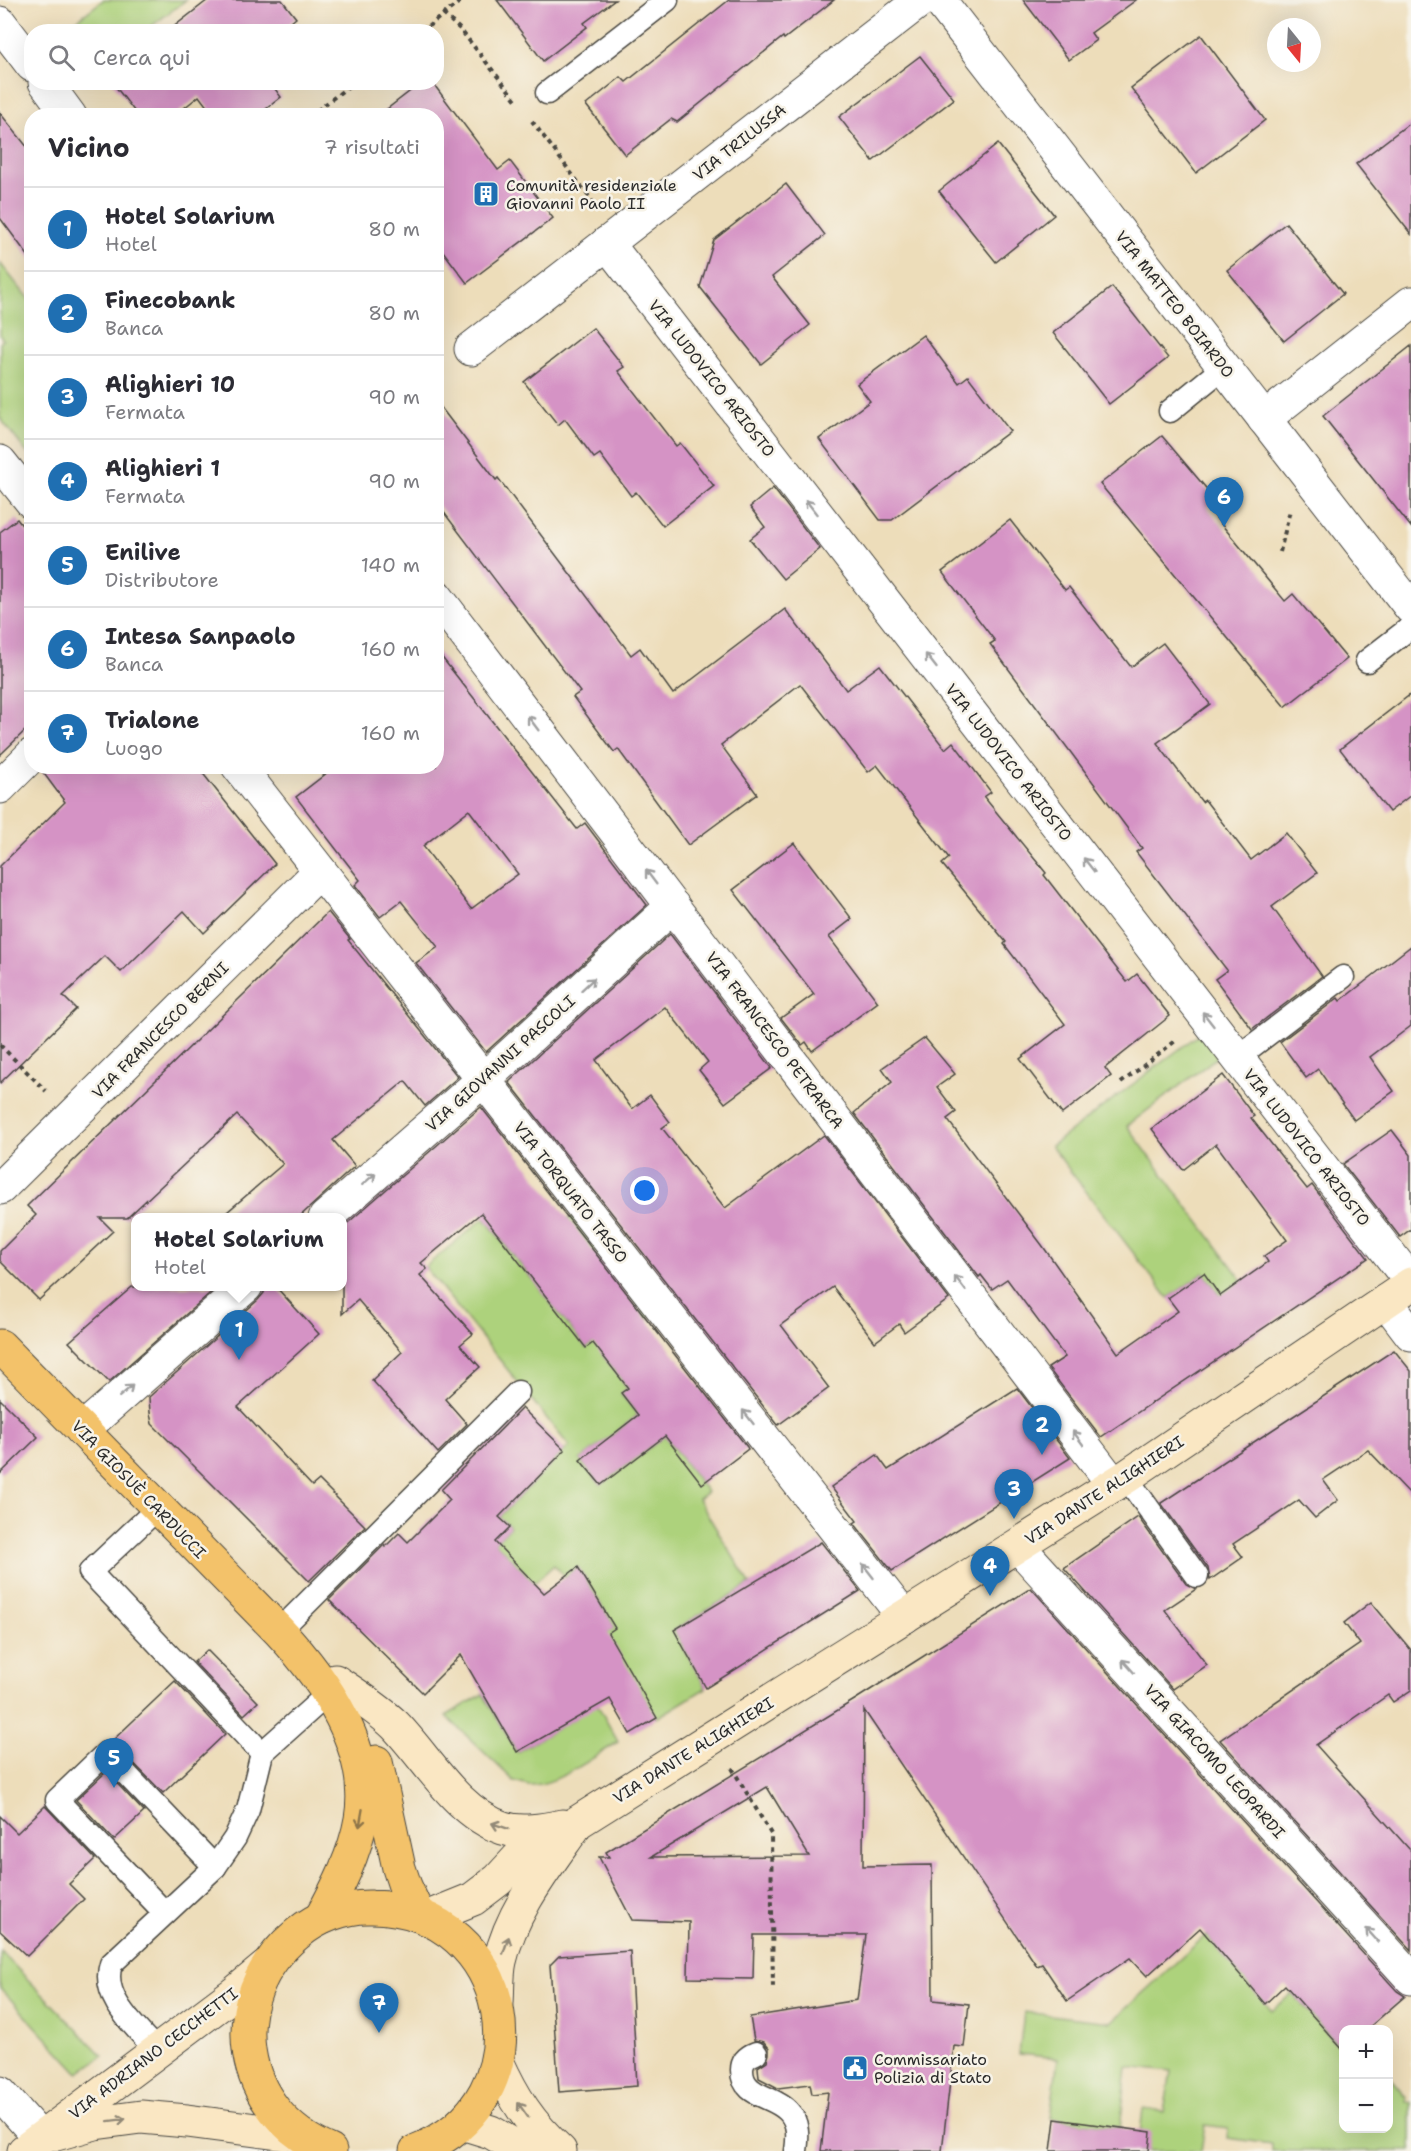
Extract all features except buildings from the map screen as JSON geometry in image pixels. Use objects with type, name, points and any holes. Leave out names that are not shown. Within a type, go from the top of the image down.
[{"type":"main road","name":"VIA DANTE ALIGHIERI","points":[[422,1916],[473,1899],[498,1880],[521,1856],[1120,1481],[1403,1289]]},
{"type":"main road","name":"VIA GIOSUÈ CARDUCCI","points":[[0,1346],[288,1641],[361,1721],[379,1772],[399,1868],[405,1886],[422,1916]]},
{"type":"main road","name":"VIA GIOSUÈ CARDUCCI","points":[[332,1687],[365,1701],[394,1724],[466,1806],[483,1820],[504,1829],[526,1831],[578,1822]]},
{"type":"main road","name":"VIA GIOSUÈ CARDUCCI","points":[[321,1918],[339,1886],[350,1859],[363,1807],[363,1792],[354,1747],[332,1687]]},
{"type":"main road","name":"VIA DANTE ALIGHIERI","points":[[497,2003],[500,1961],[511,1931],[535,1885],[578,1822]]},
{"type":"main road","points":[[330,2151],[302,2136],[279,2117],[268,2103],[260,2088],[249,2055],[247,2036],[251,2004],[256,1986],[266,1967],[283,1945],[303,1928],[321,1918],[346,1910],[370,1906],[397,1908],[422,1916],[441,1926],[475,1956],[487,1976],[497,2003],[500,2021],[497,2061],[490,2082],[456,2135]]},
{"type":"main road","name":"VIA ADRIANO CECCHETTI","points":[[32,2145],[266,1967]]},
{"type":"main road","points":[[497,2061],[511,2092],[526,2115],[560,2151]]},
{"type":"main road","name":"VIA ADRIANO CECCHETTI","points":[[32,2145],[95,2123],[141,2117],[302,2136]]},
{"type":"main road","points":[[416,2151],[443,2138],[491,2132],[523,2151]]},
{"type":"street","name":"VIA TRILUSSA","points":[[471,349],[921,0]]},
{"type":"street","name":"VIA MATTEO BOIARDO","points":[[939,0],[1411,608]]},
{"type":"street","points":[[0,23],[24,54]]},
{"type":"street","points":[[51,90],[64,108]]},
{"type":"street","name":"VIA LUDOVICO ARIOSTO","points":[[607,243],[1238,1057],[1403,1289],[1411,1334]]},
{"type":"street","points":[[1264,419],[1411,303]]},
{"type":"street","points":[[0,462],[24,492]]},
{"type":"street","name":"VIA FRANCESCO PETRARCA","points":[[444,606],[673,906],[1120,1481]]},
{"type":"street","points":[[0,787],[24,763]]},
{"type":"street","name":"VIA TORQUATO TASSO","points":[[244,774],[904,1617]]},
{"type":"street","name":"VIA FRANCESCO BERNI","points":[[0,1188],[320,871]]},
{"type":"street","name":"VIA GIOVANNI PASCOLI","points":[[331,1213],[483,1080],[673,906]]},
{"type":"street","points":[[82,1430],[241,1291]]},
{"type":"street","name":"VIA GIACOMO LEOPARDI","points":[[1018,1546],[1411,1978]]},
{"type":"street","points":[[0,2093],[32,2145]]},
{"type":"lane","points":[[547,93],[667,0]]},
{"type":"lane","points":[[1170,411],[1224,367]]},
{"type":"lane","points":[[1367,661],[1411,627]]},
{"type":"lane","points":[[1238,1057],[1343,977]]},
{"type":"lane","points":[[288,1641],[518,1392]]},
{"type":"lane","points":[[1120,1481],[1197,1576]]},
{"type":"lane","points":[[158,1508],[90,1572],[262,1754]]},
{"type":"lane","points":[[157,2051],[117,2004],[111,1991],[108,1975],[111,1964],[214,1867],[235,1838],[248,1810],[262,1754],[332,1687]]},
{"type":"lane","points":[[165,1913],[57,1800],[106,1753],[214,1867]]},
{"type":"lane","points":[[756,2053],[747,2056],[743,2063],[741,2071],[745,2082],[757,2094],[772,2099],[788,2111],[794,2120],[798,2135],[796,2151]]},
{"type":"path","points":[[431,24],[462,0]]},
{"type":"path","points":[[320,108],[344,90]]},
{"type":"path","points":[[1121,1083],[1207,1018]]},
{"type":"path","points":[[0,1045],[72,1117]]},
{"type":"path","points":[[732,1768],[771,1834],[773,1990]]},
{"type":"green space","points":[[103,0],[186,0],[154,24],[72,24]]},
{"type":"green space","points":[[0,263],[24,293],[24,449],[0,418],[0,343],[3,340],[0,335]]},
{"type":"green space","points":[[1202,1032],[1220,1055],[1127,1126],[1243,1281],[1221,1296],[1204,1273],[1168,1298],[1051,1146]]},
{"type":"green space","points":[[574,1214],[654,1314],[602,1354],[628,1388],[621,1394],[638,1415],[580,1460],[601,1485],[665,1436],[707,1492],[698,1499],[750,1584],[674,1630],[706,1688],[657,1718],[606,1634],[615,1628],[578,1567],[565,1577],[554,1565],[534,1583],[495,1542],[510,1527],[499,1517],[569,1446],[425,1267],[484,1218],[586,1348],[622,1320],[553,1231]]},
{"type":"green space","points":[[572,1658],[618,1742],[562,1776],[539,1784],[528,1785],[514,1781],[446,1716],[483,1694],[517,1752],[577,1717]]},
{"type":"green space","points":[[1206,1935],[1272,2011],[1292,1993],[1339,2046],[1339,2133],[1393,2133],[1393,2081],[1406,2097],[1406,2101],[1411,2102],[1411,2151],[1271,2151],[1271,2144],[1227,2138],[1228,2128],[1205,2125],[1201,2151],[1138,2151],[1143,2109],[1164,2112],[1171,2072],[1127,2067],[1120,2128],[1050,2118],[1058,2058],[1019,2054],[1024,2012],[1111,2022]]},
{"type":"green space","points":[[0,1951],[103,2056],[79,2073],[0,1988]]},
{"type":"place","name":"Comunità residenziale Giovanni Paolo II","points":[[486,194]]},
{"type":"place","name":"Intesa Sanpaolo","points":[[1224,527]]},
{"type":"place","name":"Hotel Solarium","points":[[239,1360]]},
{"type":"place","name":"Finecobank","points":[[1042,1455]]},
{"type":"place","name":"Alighieri 10","points":[[1014,1519]]},
{"type":"place","name":"Alighieri 1","points":[[990,1596]]},
{"type":"place","name":"Enilive","points":[[114,1788]]},
{"type":"place","name":"Trialone","points":[[379,2033]]},
{"type":"place","name":"Commissariato Polizia di Stato","points":[[855,2068]]}]
